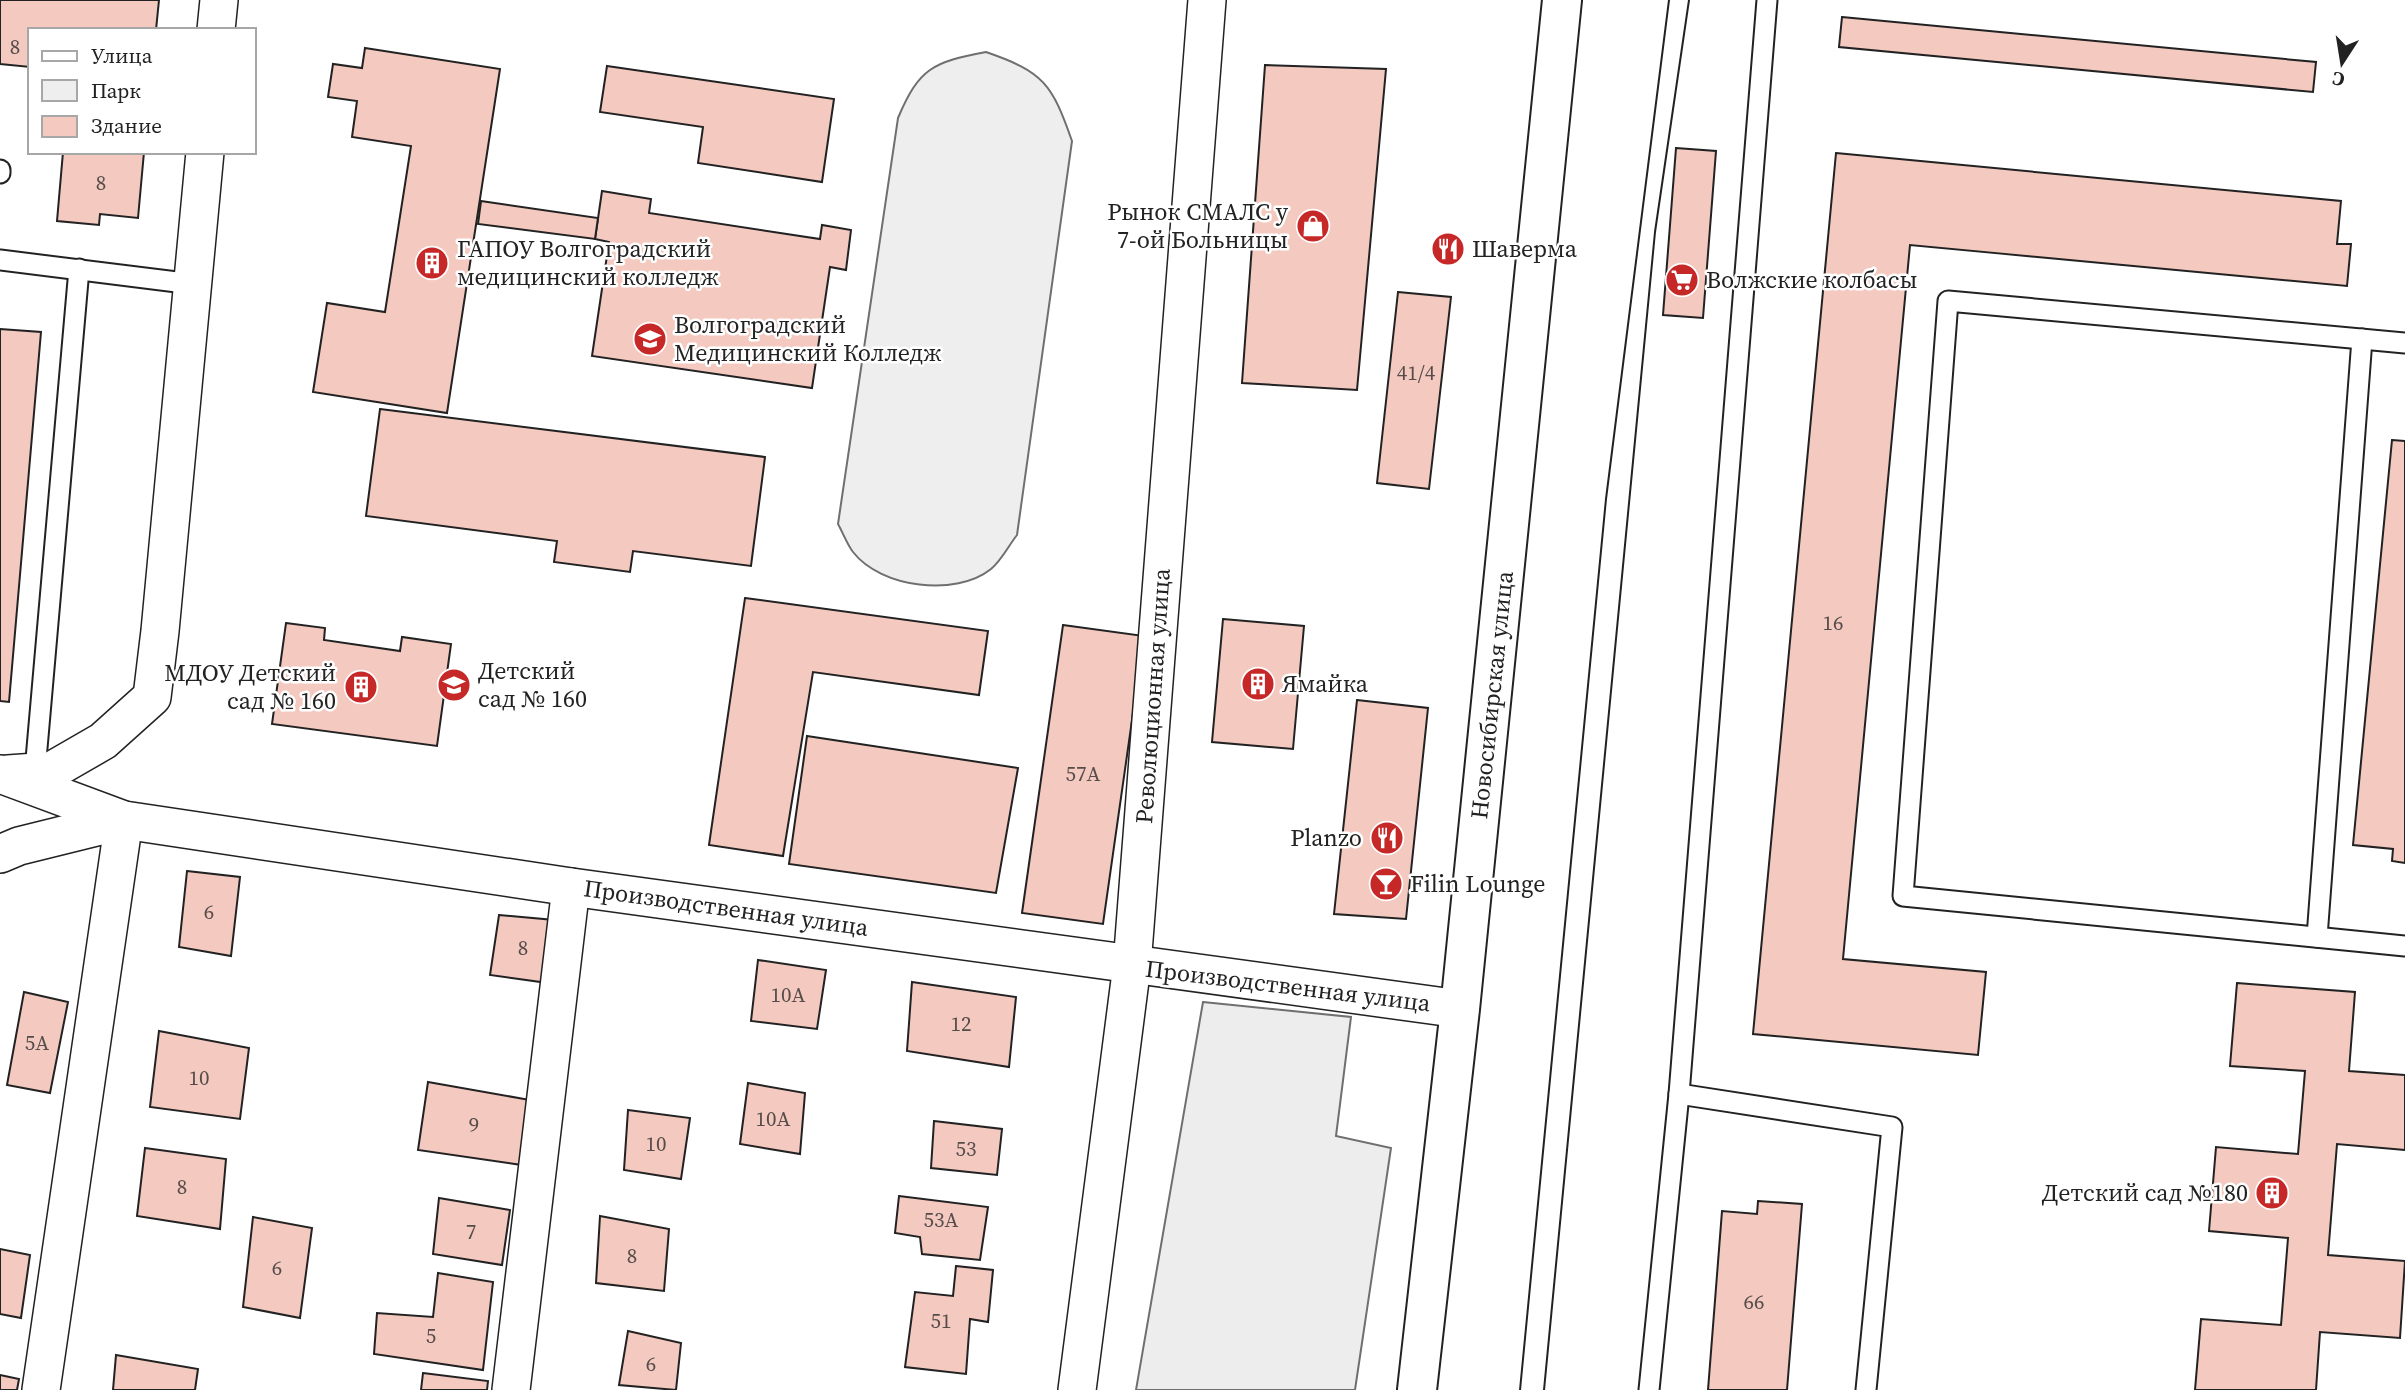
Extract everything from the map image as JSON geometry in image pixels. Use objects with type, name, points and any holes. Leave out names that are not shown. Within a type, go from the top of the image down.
[{"type":"street","points":[[216,28],[219,0]]},
{"type":"street","name":"Революционная улица","points":[[1077,1390],[1132,965],[1208,0]]},
{"type":"street","name":"Новосибирская улица","points":[[1417,1390],[1460,1009],[1562,0]]},
{"type":"street","points":[[17,773],[51,771],[103,741],[152,697],[205,154]]},
{"type":"street","name":"Производственная улица","points":[[17,773],[124,820],[571,887],[1460,1009]]},
{"type":"street","points":[[0,854],[19,846],[124,820],[41,1390]]},
{"type":"street","points":[[511,1390],[571,887]]},
{"type":"lane","points":[[1649,1390],[1679,1094],[1767,0]]},
{"type":"lane","points":[[0,260],[192,284]]},
{"type":"lane","points":[[17,773],[79,269]]},
{"type":"lane","points":[[2405,343],[1948,301],[1903,895],[2405,946]]},
{"type":"lane","points":[[2317,937],[2362,339]]},
{"type":"lane","points":[[1679,1094],[1892,1127],[1866,1390]]},
{"type":"green space","points":[[986,52],[1021,66],[1043,83],[1058,106],[1072,141],[1017,535],[995,566],[976,578],[959,583],[919,584],[881,574],[866,564],[853,552],[838,524],[898,118],[913,88],[930,70],[940,64]]},
{"type":"shaded area","points":[[1203,1002],[1351,1017],[1336,1136],[1391,1148],[1355,1390],[1136,1390]]},
{"type":"building","points":[[0,0],[159,0],[156,28],[28,28],[28,67],[0,64]]},
{"type":"building","points":[[1842,17],[2316,62],[2313,92],[1839,47]]},
{"type":"building","name":"ГАПОУ Волгоградский медицинский колледж","points":[[365,48],[500,69],[447,413],[313,392],[327,303],[385,312],[411,146],[352,137],[357,101],[328,97],[333,64],[362,68]]},
{"type":"building","name":"Рынок СМАЛС у 7-ой Больницы","points":[[1265,65],[1386,69],[1357,390],[1242,383]]},
{"type":"building","points":[[607,66],[834,99],[822,182],[698,163],[703,127],[600,112]]},
{"type":"building","points":[[1676,148],[1716,151],[1703,318],[1663,315]]},
{"type":"building","points":[[1836,153],[2341,201],[2337,244],[2351,244],[2347,286],[1910,245],[1843,959],[1986,972],[1978,1055],[1753,1034]]},
{"type":"building","points":[[63,154],[144,154],[138,218],[100,214],[99,225],[57,221]]},
{"type":"building","points":[[602,191],[651,199],[649,213],[820,239],[822,225],[851,230],[846,270],[830,267],[812,388],[592,356],[609,242],[595,239]]},
{"type":"building","points":[[481,201],[598,218],[595,239],[478,224]]},
{"type":"building","points":[[1398,292],[1451,297],[1429,489],[1377,483]]},
{"type":"building","points":[[0,329],[41,332],[9,702],[0,701]]},
{"type":"building","points":[[380,409],[765,457],[751,566],[633,551],[630,572],[554,562],[557,541],[366,516]]},
{"type":"building","points":[[2392,440],[2405,441],[2405,863],[2392,861],[2393,849],[2353,845]]},
{"type":"building","points":[[745,598],[988,631],[979,695],[813,672],[783,856],[709,845]]},
{"type":"building","name":"Ямайка","points":[[1223,619],[1304,626],[1293,749],[1212,742]]},
{"type":"building","name":"МДОУ Детский сад № 160","points":[[286,623],[325,628],[324,640],[400,651],[402,637],[451,644],[437,746],[272,724]]},
{"type":"building","points":[[1063,625],[1144,636],[1103,924],[1022,913]]},
{"type":"building","points":[[1357,700],[1428,708],[1406,919],[1334,914]]},
{"type":"building","points":[[807,736],[1018,768],[996,893],[789,864]]},
{"type":"building","points":[[187,871],[240,877],[231,956],[179,947]]},
{"type":"building","points":[[499,915],[554,920],[548,983],[490,975]]},
{"type":"building","points":[[758,960],[826,970],[817,1029],[751,1021]]},
{"type":"building","points":[[912,982],[1016,997],[1009,1067],[907,1051]]},
{"type":"building","name":"Детский сад №180","points":[[2237,983],[2355,992],[2349,1071],[2405,1075],[2405,1150],[2337,1144],[2328,1255],[2405,1261],[2400,1338],[2320,1332],[2316,1390],[2195,1390],[2201,1319],[2281,1325],[2288,1238],[2209,1231],[2216,1147],[2298,1154],[2305,1071],[2230,1066]]},
{"type":"building","points":[[24,992],[68,1002],[50,1093],[7,1085]]},
{"type":"building","points":[[159,1031],[249,1048],[240,1119],[150,1107]]},
{"type":"building","points":[[428,1082],[530,1100],[522,1165],[418,1150]]},
{"type":"building","points":[[748,1083],[805,1093],[800,1154],[740,1144]]},
{"type":"building","points":[[628,1110],[690,1118],[681,1179],[624,1170]]},
{"type":"building","points":[[934,1121],[1002,1129],[997,1175],[931,1168]]},
{"type":"building","points":[[145,1148],[226,1159],[220,1229],[137,1216]]},
{"type":"building","points":[[899,1196],[988,1207],[980,1260],[922,1254],[920,1237],[895,1233]]},
{"type":"building","points":[[439,1198],[510,1210],[502,1265],[433,1254]]},
{"type":"building","points":[[1758,1201],[1802,1204],[1787,1390],[1708,1390],[1722,1211],[1757,1214]]},
{"type":"building","points":[[600,1216],[669,1229],[664,1291],[596,1283]]},
{"type":"building","points":[[253,1217],[312,1228],[300,1318],[243,1307]]},
{"type":"building","points":[[0,1249],[30,1255],[21,1318],[0,1314]]},
{"type":"building","points":[[956,1266],[993,1270],[988,1322],[970,1319],[966,1374],[905,1367],[915,1292],[953,1296]]},
{"type":"building","points":[[438,1273],[493,1282],[483,1370],[374,1354],[377,1313],[433,1317]]},
{"type":"building","points":[[628,1331],[681,1343],[676,1390],[619,1385]]},
{"type":"building","points":[[116,1355],[198,1369],[195,1390],[113,1390]]},
{"type":"building","points":[[423,1373],[488,1381],[487,1390],[421,1390]]},
{"type":"building","points":[[0,1375],[19,1379],[17,1390],[0,1390]]},
{"type":"tram line","points":[[1520,1390],[1606,499],[1669,0]]},
{"type":"tram line","points":[[1544,1390],[1655,232],[1689,0]]},
{"type":"place","name":"Рынок СМАЛС у 7-ой Больницы","points":[[1313,226]]},
{"type":"place","name":"Шаверма","points":[[1448,249]]},
{"type":"place","name":"ГАПОУ Волгоградский медицинский колледж","points":[[432,263]]},
{"type":"place","name":"Волжские колбасы","points":[[1682,280]]},
{"type":"place","name":"Волгоградский Медицинский Колледж","points":[[650,339]]},
{"type":"place","name":"Ямайка","points":[[1258,684]]},
{"type":"place","name":"Детский сад № 160","points":[[454,685]]},
{"type":"place","name":"МДОУ Детский сад № 160","points":[[361,687]]},
{"type":"place","name":"Planzo","points":[[1387,838]]},
{"type":"place","name":"Filin Lounge","points":[[1386,884]]},
{"type":"place","name":"Детский сад №180","points":[[2272,1193]]}]
